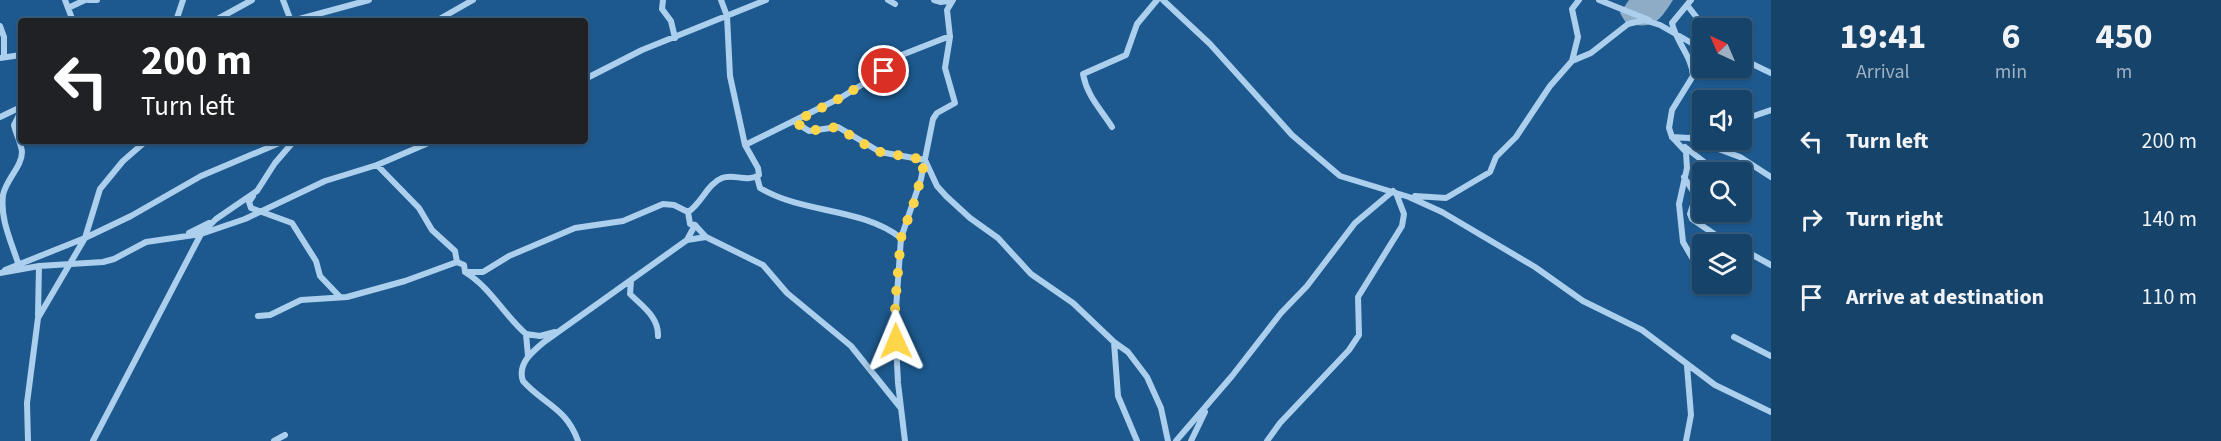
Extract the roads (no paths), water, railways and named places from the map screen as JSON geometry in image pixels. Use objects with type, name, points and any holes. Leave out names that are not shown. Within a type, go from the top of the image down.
[{"type":"street","points":[[65,0],[72,18]]},
{"type":"street","points":[[68,8],[87,0],[97,0]]},
{"type":"street","points":[[177,18],[183,0]]},
{"type":"street","points":[[219,18],[252,0]]},
{"type":"street","points":[[283,0],[290,18]]},
{"type":"street","points":[[302,18],[369,0]]},
{"type":"street","points":[[441,18],[473,0]]},
{"type":"street","points":[[663,0],[662,9],[671,21],[675,38]]},
{"type":"street","points":[[721,0],[727,16],[730,76],[745,145],[758,168],[757,177],[760,188],[801,204],[878,224],[901,238]]},
{"type":"street","points":[[588,77],[642,50],[766,0]]},
{"type":"street","points":[[888,0],[894,4]]},
{"type":"street","points":[[934,0],[941,2],[953,0]]},
{"type":"street","points":[[905,441],[900,407],[895,314],[901,238],[916,197],[933,119],[937,113],[955,103],[945,73],[950,36],[947,13],[953,0]]},
{"type":"street","points":[[1112,128],[1096,102],[1086,92],[1083,85],[1083,74],[1125,56],[1137,24],[1157,0]]},
{"type":"street","points":[[1163,0],[1210,44],[1286,128],[1327,167],[1346,179],[1394,192],[1439,199],[1446,198],[1490,172],[1496,157],[1516,137],[1550,86],[1572,61],[1592,52],[1605,39],[1624,27],[1644,21],[1655,23]]},
{"type":"street","points":[[1572,61],[1578,37],[1572,9],[1580,0]]},
{"type":"street","points":[[1599,0],[1655,23],[1692,44]]},
{"type":"street","points":[[1699,18],[1689,3],[1672,23],[1674,34],[1689,55],[1693,69],[1690,82],[1672,110],[1669,128],[1672,137],[1704,162]]},
{"type":"street","points":[[724,7],[736,11]]},
{"type":"street","points":[[0,26],[4,37],[2,58],[18,55]]},
{"type":"street","points":[[745,145],[842,97],[889,68],[899,56],[935,44],[950,36]]},
{"type":"street","points":[[1752,64],[1771,73]]},
{"type":"street","points":[[0,117],[18,110]]},
{"type":"street","points":[[1752,117],[1771,110]]},
{"type":"street","points":[[18,116],[14,125],[18,136]]},
{"type":"street","points":[[795,122],[809,131],[837,127],[875,151],[925,160]]},
{"type":"street","points":[[1672,137],[1689,138],[1740,157],[1771,177]]},
{"type":"street","points":[[1680,143],[1686,156],[1679,204],[1683,242],[1692,258]]},
{"type":"street","points":[[18,263],[5,220],[2,198],[6,180],[21,157],[21,144]]},
{"type":"street","points":[[38,318],[85,238],[100,189],[123,161],[143,144]]},
{"type":"street","points":[[0,273],[18,263],[85,238],[131,216],[201,177],[277,144]]},
{"type":"street","points":[[291,144],[275,163],[249,202],[250,206],[292,223],[316,261],[320,276],[340,297]]},
{"type":"street","points":[[0,273],[39,266],[103,262],[114,259],[146,242],[201,234],[245,219],[326,181],[377,165],[427,144]]},
{"type":"street","points":[[925,160],[937,186],[969,218],[998,238],[1031,274],[1078,307],[1114,342],[1128,352],[1147,377],[1161,408],[1168,441]]},
{"type":"street","points":[[377,165],[419,208],[432,230],[455,251],[457,262]]},
{"type":"street","points":[[688,212],[702,202],[712,185],[718,180],[725,177],[748,180],[757,177]]},
{"type":"street","points":[[1684,177],[1696,196],[1690,214],[1692,219],[1715,234]]},
{"type":"street","points":[[186,235],[216,219],[257,190]]},
{"type":"street","points":[[1394,192],[1442,212],[1535,267],[1583,301],[1639,328],[1658,340],[1687,366],[1723,390],[1771,412]]},
{"type":"street","points":[[1176,441],[1281,313],[1317,273],[1351,228],[1394,192]]},
{"type":"street","points":[[1267,441],[1280,423],[1349,350],[1359,335],[1358,297],[1360,291],[1376,271],[1402,226],[1404,214],[1394,192]]},
{"type":"street","points":[[465,272],[483,272],[509,256],[575,228],[622,221],[663,204],[674,205],[688,212]]},
{"type":"street","points":[[688,212],[690,224],[695,225],[706,237],[763,265],[787,293],[851,345],[900,407]]},
{"type":"street","points":[[93,441],[201,234],[216,219]]},
{"type":"street","points":[[578,441],[561,412],[525,384],[522,367],[528,356],[561,330],[687,240],[695,225]]},
{"type":"street","points":[[687,240],[706,237]]},
{"type":"street","points":[[1752,255],[1771,265]]},
{"type":"street","points":[[258,316],[270,315],[301,300],[340,297],[405,281],[457,262],[464,265],[465,272],[481,282],[512,321],[526,334],[540,336],[561,330]]},
{"type":"street","points":[[28,441],[27,403],[38,318],[39,266]]},
{"type":"street","points":[[631,280],[630,294],[652,317],[658,327],[658,336]]},
{"type":"street","points":[[526,334],[528,356]]},
{"type":"street","points":[[1734,337],[1771,356]]},
{"type":"street","points":[[1114,342],[1118,396],[1137,441]]},
{"type":"street","points":[[1686,441],[1691,408],[1687,366]]},
{"type":"street","points":[[1191,441],[1207,406]]},
{"type":"street","points":[[274,441],[285,435]]}]
